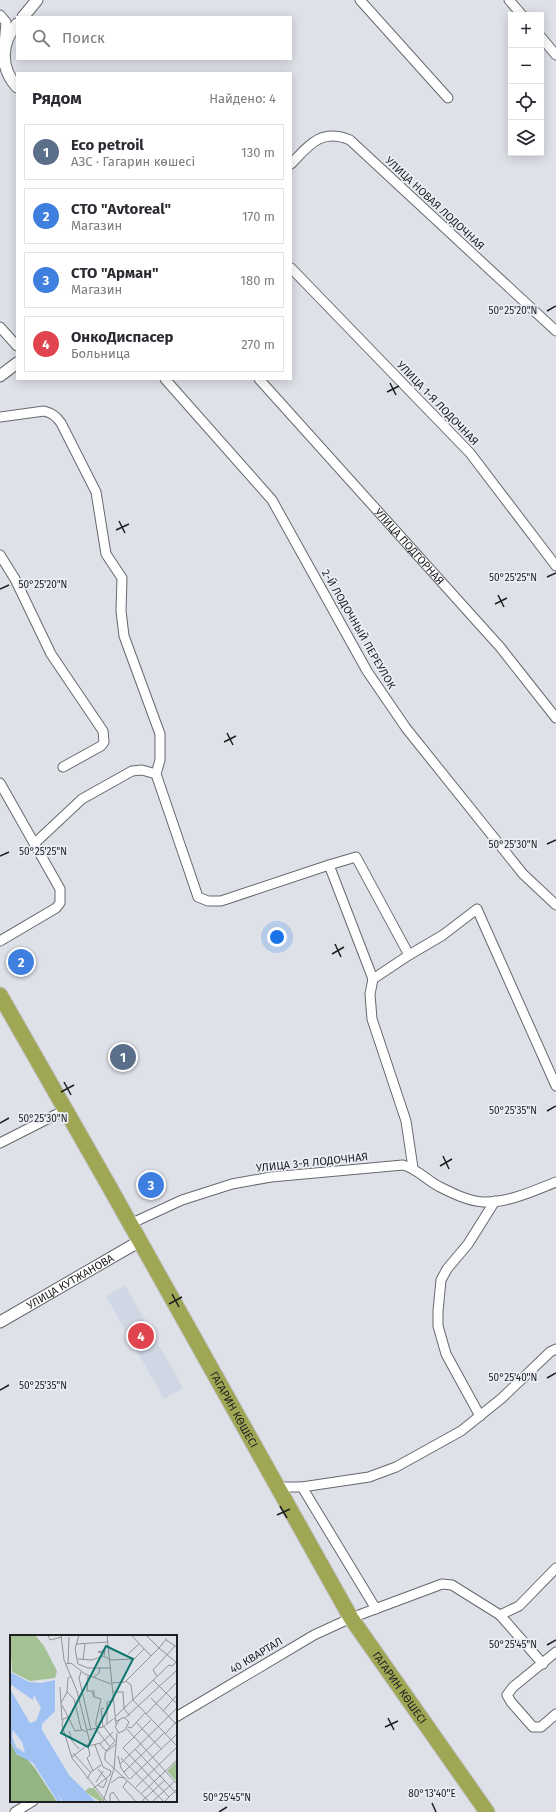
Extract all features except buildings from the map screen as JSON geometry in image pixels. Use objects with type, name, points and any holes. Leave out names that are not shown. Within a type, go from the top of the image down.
[{"type":"highway","name":"ГАГАРИН КӨШЕСІ","points":[[0,995],[140,1241],[276,1487],[351,1618],[487,1812]]},
{"type":"street","points":[[24,16],[37,0]]},
{"type":"street","points":[[360,0],[448,98]]},
{"type":"street","points":[[509,0],[519,12]]},
{"type":"street","points":[[0,15],[6,22],[2,45],[4,61],[7,72],[12,82],[16,86]]},
{"type":"street","points":[[2,45],[8,34],[16,25]]},
{"type":"street","points":[[544,40],[556,55]]},
{"type":"street","name":"УЛИЦА НОВАЯ ЛОДОЧНАЯ","points":[[292,163],[309,144],[320,138],[330,135],[340,136],[350,140],[556,331]]},
{"type":"street","name":"УЛИЦА 1-Я ЛОДОЧНАЯ","points":[[292,269],[470,453],[556,566]]},
{"type":"street","points":[[0,327],[16,345]]},
{"type":"street","points":[[0,376],[16,364]]},
{"type":"street","name":"2-Й ЛОДОЧНЫЙ ПЕРЕУЛОК","points":[[166,380],[272,500],[367,671],[406,728],[522,874],[556,905]]},
{"type":"street","name":"УЛИЦА ПОДГОРНАЯ","points":[[260,380],[500,647],[556,718]]},
{"type":"street","points":[[0,417],[44,411],[55,416],[61,423],[96,492],[106,554],[122,578],[121,611],[124,636],[160,734],[160,760],[156,774],[198,897],[208,901],[221,901],[356,857],[409,954]]},
{"type":"street","points":[[0,555],[15,579],[51,654],[103,731],[104,742],[101,746],[63,767]]},
{"type":"street","points":[[35,843],[82,800],[132,771],[142,770],[156,774]]},
{"type":"street","points":[[0,783],[60,890],[60,903],[56,908],[0,941]]},
{"type":"street","points":[[329,865],[373,979],[370,994],[372,1020],[406,1121],[413,1168]]},
{"type":"street","points":[[373,979],[409,954],[443,935],[477,908],[556,1086]]},
{"type":"street","points":[[0,1143],[65,1110]]},
{"type":"street","name":"УЛИЦА 3-Я ЛОДОЧНАЯ","points":[[130,1224],[182,1200],[232,1184],[271,1177],[403,1165],[413,1168],[438,1186],[467,1198],[482,1202],[520,1196],[556,1182]]},
{"type":"street","points":[[480,1416],[446,1354],[438,1326],[438,1311],[441,1280],[468,1244],[494,1201]]},
{"type":"street","name":"УЛИЦА КУТЖАНОВА","points":[[0,1322],[140,1241]]},
{"type":"street","points":[[276,1487],[302,1487],[369,1477],[396,1467],[461,1431],[502,1398],[550,1352],[556,1349]]},
{"type":"street","points":[[302,1487],[376,1609]]},
{"type":"street","points":[[500,1615],[519,1606],[556,1568]]},
{"type":"street","name":"40 КВАРТАЛ","points":[[177,1716],[314,1635],[351,1618],[442,1584],[452,1585],[500,1615],[543,1664]]},
{"type":"street","points":[[556,1652],[513,1687],[508,1695],[510,1702],[533,1727],[541,1727],[556,1714]]},
{"type":"street","points":[[15,1812],[31,1802]]},
{"type":"shaded area","points":[[125,1285],[183,1388],[164,1399],[106,1296]]},
{"type":"place","name":"СТО \"Avtoreal\"","points":[[21,962]]},
{"type":"place","name":"Eco petroil","points":[[123,1057]]},
{"type":"place","name":"СТО \"Арман\"","points":[[151,1185]]},
{"type":"place","name":"ОнкоДиспасер","points":[[141,1336]]}]
